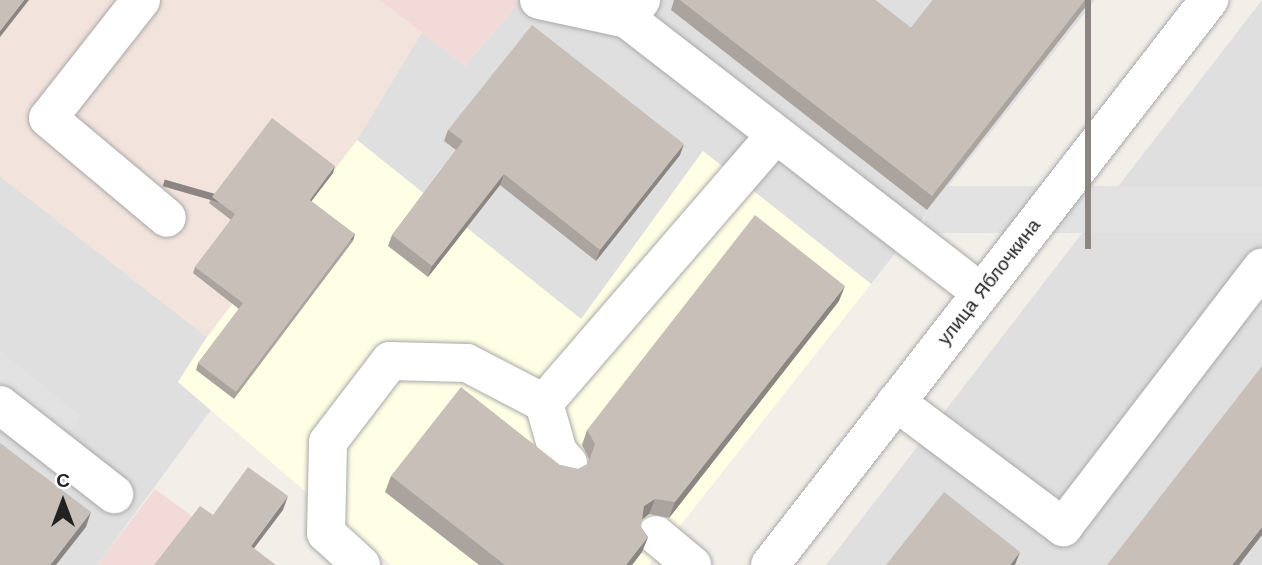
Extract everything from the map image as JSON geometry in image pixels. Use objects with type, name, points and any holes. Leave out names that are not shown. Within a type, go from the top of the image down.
[{"type":"street","points":[[141,0],[48,118],[167,218]]},
{"type":"street","points":[[539,0],[634,10],[775,135],[980,292]]},
{"type":"street","name":"улица Яблочкина","points":[[770,565],[1209,0]]},
{"type":"street","points":[[544,403],[775,135]]},
{"type":"street","points":[[896,402],[1063,527],[1262,268]]},
{"type":"street","points":[[361,565],[326,533],[328,442],[390,361],[467,363],[544,403],[558,452],[568,463]]},
{"type":"street","points":[[0,405],[114,494]]},
{"type":"street","points":[[656,535],[692,565]]},
{"type":"shaded area","points":[[0,0],[379,0],[422,32],[357,140],[207,337],[0,176]]},
{"type":"shaded area","points":[[379,0],[521,0],[465,66]]},
{"type":"shaded area","points":[[521,0],[1095,0],[871,284],[703,151],[581,320],[357,140],[422,32],[465,66]]},
{"type":"shaded area","points":[[1262,0],[1262,565],[826,565]]},
{"type":"shaded area","points":[[357,140],[581,319],[703,151],[871,284],[649,565],[391,565],[178,382],[207,337]]},
{"type":"shaded area","points":[[0,176],[207,337],[178,382],[211,410],[97,565],[0,565]]},
{"type":"shaded area","points":[[925,186],[1262,186],[1262,233],[925,233]]},
{"type":"shaded area","points":[[0,351],[81,417],[61,442],[0,392]]},
{"type":"shaded area","points":[[155,489],[259,565],[97,565]]},
{"type":"building","points":[[0,0],[24,0],[0,31]]},
{"type":"building","points":[[680,0],[875,0],[911,28],[933,0],[1085,0],[932,196]]},
{"type":"building","points":[[532,25],[684,144],[600,250],[504,174],[432,266],[392,235],[463,141],[448,130]]},
{"type":"building","points":[[272,118],[335,166],[310,200],[355,234],[236,392],[198,363],[243,303],[195,267],[235,214],[212,197]]},
{"type":"building","points":[[755,215],[845,286],[675,502],[655,499],[644,506],[641,527],[648,537],[626,565],[505,565],[391,476],[461,387],[560,465],[578,469],[588,464],[595,444],[587,430]]},
{"type":"building","points":[[1262,366],[1262,527],[1232,565],[1107,565]]},
{"type":"building","points":[[0,443],[91,512],[50,565],[0,565]]},
{"type":"building","points":[[248,467],[288,496],[251,546],[276,565],[154,565],[200,506],[213,515]]},
{"type":"building","points":[[944,492],[1020,552],[1010,565],[886,565]]}]
